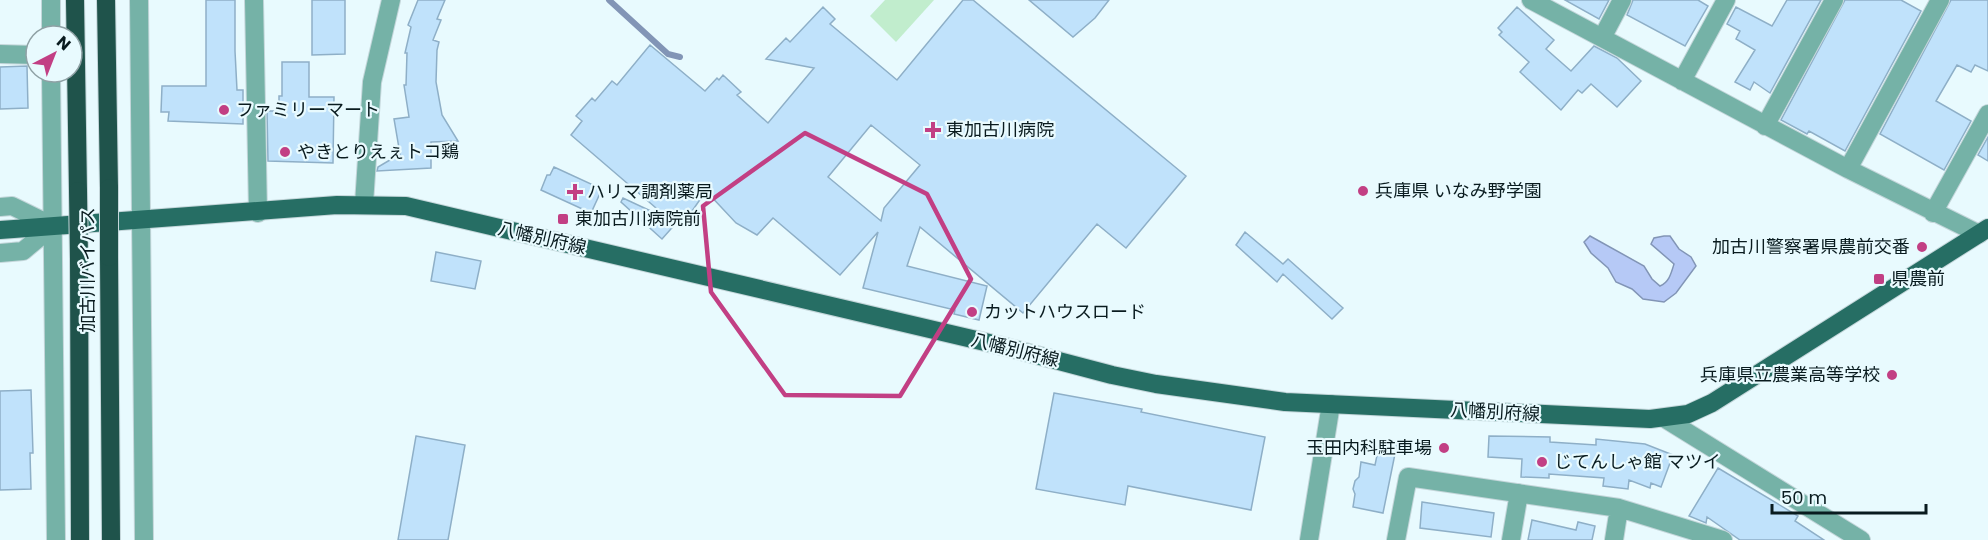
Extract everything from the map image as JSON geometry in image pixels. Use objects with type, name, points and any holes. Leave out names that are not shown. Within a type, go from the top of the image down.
[{"type":"highway","name":"加古川バイパス","points":[[75,0],[80,540]]},
{"type":"highway","name":"加古川バイパス","points":[[106,0],[111,540]]},
{"type":"main road","name":"八幡別府線","points":[[0,230],[364,204],[406,206],[1002,346],[1145,382],[1286,402],[1628,418],[1664,418],[1688,414],[1712,403],[1983,231]]},
{"type":"street","points":[[51,0],[51,24]]},
{"type":"street","points":[[139,0],[144,540]]},
{"type":"street","points":[[254,0],[258,213]]},
{"type":"street","points":[[364,204],[372,82],[391,0]]},
{"type":"street","points":[[1531,0],[1933,213],[1983,231]]},
{"type":"street","points":[[1602,38],[1622,0]]},
{"type":"street","points":[[1682,81],[1726,0]]},
{"type":"street","points":[[1765,126],[1834,0]]},
{"type":"street","points":[[1848,169],[1940,0]]},
{"type":"street","points":[[0,54],[24,55]]},
{"type":"street","points":[[51,84],[56,540]]},
{"type":"street","points":[[1933,213],[1988,114]]},
{"type":"street","points":[[0,207],[12,206],[53,226]]},
{"type":"street","points":[[0,253],[23,251],[53,226]]},
{"type":"street","points":[[1309,540],[1331,404]]},
{"type":"street","points":[[1664,418],[1861,540]]},
{"type":"street","points":[[1396,540],[1408,477],[1619,508],[1723,540]]},
{"type":"street","points":[[1511,540],[1519,494]]},
{"type":"street","points":[[1614,540],[1619,508]]},
{"type":"highlighted area","points":[[805,133],[927,194],[971,279],[900,396],[785,395],[711,292],[703,206]]},
{"type":"green space","points":[[885,0],[934,0],[896,42],[870,16]]},
{"type":"water","points":[[1590,236],[1644,266],[1652,279],[1660,286],[1668,280],[1674,264],[1651,244],[1654,238],[1670,236],[1679,249],[1691,257],[1696,266],[1676,293],[1664,302],[1643,299],[1632,289],[1616,282],[1608,268],[1591,253],[1584,242]]},
{"type":"building","points":[[206,0],[235,0],[237,90],[243,90],[243,124],[168,121],[169,112],[161,112],[162,86],[206,86]]},
{"type":"building","points":[[312,0],[345,0],[345,54],[312,55]]},
{"type":"building","points":[[418,0],[445,0],[437,19],[441,20],[433,40],[439,42],[436,82],[442,115],[458,141],[431,142],[431,168],[377,171],[378,167],[400,154],[394,119],[409,117],[404,85],[406,85],[407,53],[405,53],[411,27],[408,25]]},
{"type":"building","points":[[963,0],[973,0],[1186,176],[1126,248],[1097,224],[1023,313],[920,227],[907,266],[987,286],[979,320],[954,314],[955,310],[863,288],[878,232],[840,275],[773,218],[757,235],[736,223],[706,191],[683,224],[678,221],[662,239],[621,202],[623,198],[670,220],[571,135],[582,121],[576,116],[592,98],[595,101],[612,81],[617,85],[650,45],[705,91],[723,75],[741,92],[737,95],[768,123],[814,68],[766,59],[786,38],[790,42],[823,7],[835,19],[830,24],[897,80]],"holes":[[[871,125],[920,165],[884,208],[881,221],[828,177]]]},
{"type":"building","points":[[1029,0],[1109,0],[1095,18],[1073,37]]},
{"type":"building","points":[[1565,0],[1609,0],[1599,19]]},
{"type":"building","points":[[1633,0],[1698,0],[1708,6],[1685,46],[1627,15]]},
{"type":"building","points":[[1787,0],[1821,0],[1770,93],[1754,82],[1750,90],[1735,82],[1755,50],[1736,39],[1740,31],[1727,24],[1736,7],[1772,26]]},
{"type":"building","points":[[1845,0],[1901,0],[1921,11],[1845,151],[1809,131],[1807,134],[1781,120]]},
{"type":"building","points":[[1951,0],[1988,0],[1988,71],[1975,65],[1971,72],[1957,65],[1936,101],[1971,121],[1944,170],[1880,134]]},
{"type":"building","points":[[1517,7],[1554,40],[1546,49],[1571,71],[1594,46],[1617,58],[1641,81],[1617,107],[1591,84],[1582,93],[1578,90],[1561,110],[1520,72],[1529,62],[1499,35],[1502,32],[1498,28]]},
{"type":"building","points":[[282,62],[309,62],[309,97],[334,97],[333,163],[268,161],[267,111],[279,111],[279,96],[282,96]]},
{"type":"building","points":[[24,66],[28,108],[0,109],[0,67]]},
{"type":"building","points":[[1988,137],[1988,161],[1978,155]]},
{"type":"building","points":[[554,167],[602,189],[591,213],[541,190],[547,175],[550,175]]},
{"type":"building","points":[[1245,232],[1283,264],[1288,259],[1343,308],[1332,319],[1283,274],[1277,282],[1236,245]]},
{"type":"building","points":[[436,252],[481,261],[475,289],[431,281]]},
{"type":"building","points":[[31,390],[33,453],[30,453],[31,489],[0,490],[0,391]]},
{"type":"building","points":[[1054,393],[1142,409],[1141,412],[1265,437],[1251,510],[1128,486],[1125,505],[1036,489]]},
{"type":"building","points":[[416,436],[465,445],[448,540],[398,540]]},
{"type":"building","points":[[1489,436],[1550,437],[1550,442],[1596,445],[1596,439],[1645,444],[1673,455],[1661,487],[1651,483],[1650,488],[1629,480],[1628,489],[1603,486],[1604,478],[1549,474],[1549,478],[1521,477],[1522,459],[1488,457]]},
{"type":"building","points":[[1380,441],[1397,444],[1383,513],[1353,507],[1355,494],[1353,489],[1359,477],[1361,462],[1375,465]]},
{"type":"building","points":[[1718,468],[1798,516],[1795,521],[1824,540],[1740,540],[1707,517],[1706,523],[1689,516]]},
{"type":"building","points":[[1422,502],[1494,513],[1491,537],[1420,528]]},
{"type":"building","points":[[1532,520],[1576,530],[1578,522],[1595,526],[1592,540],[1528,540]]},
{"type":"waterway","points":[[609,0],[668,54],[680,57]]},
{"type":"place","name":"ファミリーマート","points":[[224,110]]},
{"type":"place","name":"東加古川病院","points":[[933,130]]},
{"type":"place","name":"やきとりえぇトコ鶏","points":[[285,152]]},
{"type":"place","name":"兵庫県 いなみ野学園","points":[[1363,191]]},
{"type":"place","name":"ハリマ調剤薬局","points":[[575,192]]},
{"type":"place","name":"東加古川病院前","points":[[563,219]]},
{"type":"place","name":"加古川警察署県農前交番","points":[[1922,247]]},
{"type":"place","name":"県農前","points":[[1879,279]]},
{"type":"place","name":"カットハウスロード","points":[[972,312]]},
{"type":"place","name":"兵庫県立農業高等学校","points":[[1892,375]]},
{"type":"place","name":"玉田内科駐車場","points":[[1444,448]]},
{"type":"place","name":"じてんしゃ館 マツイ","points":[[1542,462]]}]
